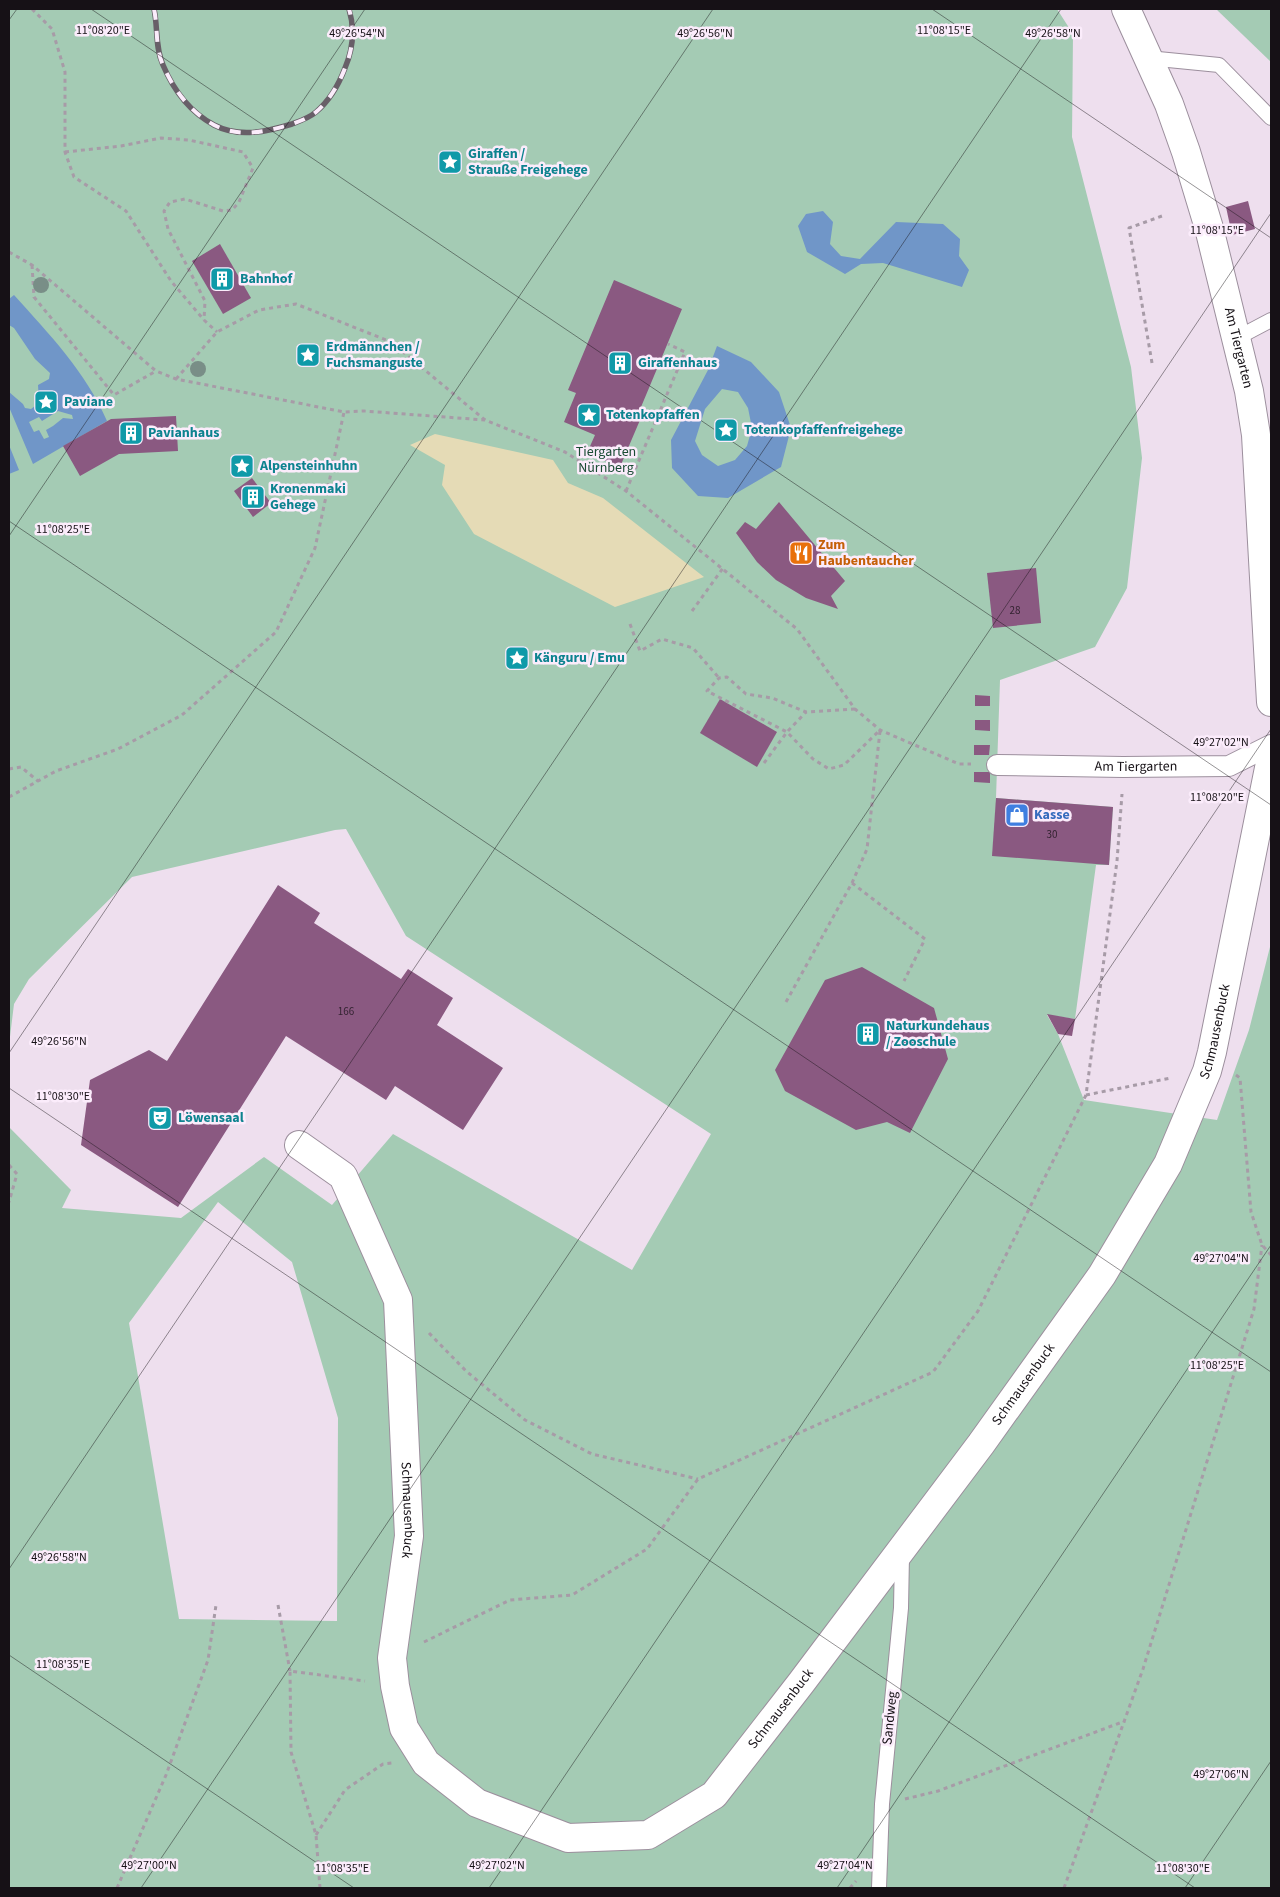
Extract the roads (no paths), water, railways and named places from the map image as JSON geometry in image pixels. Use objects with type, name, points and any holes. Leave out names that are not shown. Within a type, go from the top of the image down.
[{"type":"street","name":"Am Tiergarten","points":[[1126,9],[1169,104],[1186,152],[1209,228],[1249,391],[1256,436],[1267,558],[1271,702]]},
{"type":"street","name":"Am Tiergarten","points":[[997,765],[1229,766],[1271,745]]},
{"type":"street","name":"Schmausenbuck","points":[[299,1145],[343,1176],[398,1300],[410,1536],[392,1658],[395,1686],[404,1728],[426,1763],[477,1803],[568,1838],[648,1835],[714,1795],[801,1683],[981,1444],[1102,1275],[1168,1164],[1209,1062],[1271,758]]},
{"type":"lane","points":[[1148,58],[1219,65],[1271,118]]},
{"type":"lane","points":[[1237,338],[1271,320]]},
{"type":"lane","name":"Sandweg","points":[[879,1888],[882,1804],[901,1608],[902,1547]]},
{"type":"water","points":[[823,211],[833,222],[830,244],[841,256],[860,259],[896,222],[943,224],[960,239],[959,256],[969,270],[962,287],[883,263],[861,264],[845,274],[807,252],[798,226],[806,214]]},
{"type":"water","points":[[14,295],[66,354],[89,386],[107,421],[33,464],[9,407],[9,392],[25,408],[31,409],[39,403],[38,385],[49,379],[50,373],[35,359],[14,328],[9,325],[9,299]],"holes":[[[58,411],[72,415],[73,419],[63,418],[46,430],[49,437],[44,439],[39,430],[34,432],[29,422],[39,417],[42,421]]]},
{"type":"water","points":[[717,346],[751,362],[779,392],[791,428],[781,467],[728,498],[698,496],[672,468],[671,440],[708,370]],"holes":[[[722,389],[738,392],[748,408],[752,428],[747,446],[735,460],[718,466],[702,455],[695,441],[705,409]]]},
{"type":"water","points":[[9,445],[19,470],[9,474]]},
{"type":"railway","points":[[154,9],[160,58],[177,91],[190,107],[205,120],[223,129],[243,133],[292,124],[310,116],[325,103],[340,80],[350,54],[352,31],[349,9]]},
{"type":"place","name":"Giraffen / Strauße Freigehege","points":[[450,162]]},
{"type":"place","name":"Bahnhof","points":[[222,279]]},
{"type":"place","name":"Erdmännchen / Fuchsmanguste","points":[[308,355]]},
{"type":"place","name":"Giraffenhaus","points":[[620,363]]},
{"type":"place","name":"Paviane","points":[[46,402]]},
{"type":"place","name":"Totenkopfaffen","points":[[589,415]]},
{"type":"place","name":"Totenkopfaffenfreigehege","points":[[726,430]]},
{"type":"place","name":"Pavianhaus","points":[[131,433]]},
{"type":"place","name":"Alpensteinhuhn","points":[[242,466]]},
{"type":"place","name":"Kronenmaki Gehege","points":[[253,497]]},
{"type":"place","name":"Zum Haubentaucher","points":[[801,553]]},
{"type":"place","name":"Känguru / Emu","points":[[517,658]]},
{"type":"place","name":"Kasse","points":[[1017,815]]},
{"type":"place","name":"Naturkundehaus / Zooschule","points":[[868,1034]]},
{"type":"place","name":"Löwensaal","points":[[160,1118]]},
{"type":"park label","name":"Tiergarten Nürnberg","points":[[606,460]]}]
